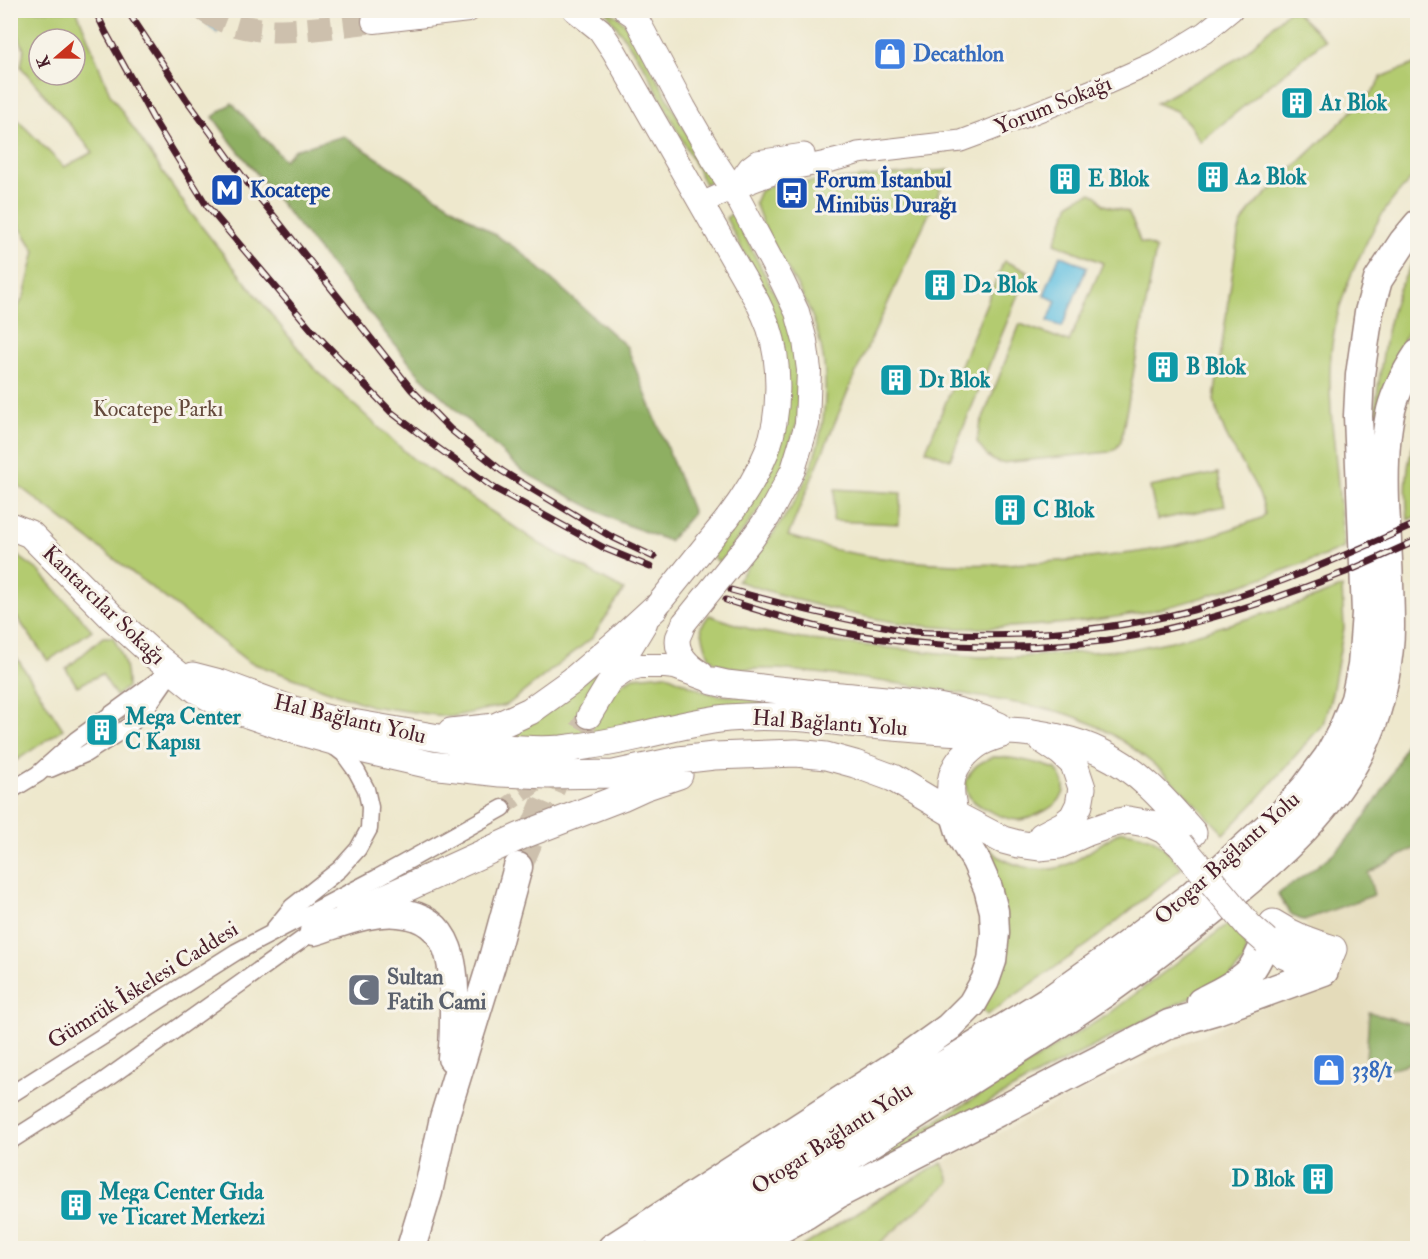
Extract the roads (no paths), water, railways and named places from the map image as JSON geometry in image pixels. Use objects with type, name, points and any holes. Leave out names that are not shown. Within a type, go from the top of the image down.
[{"type":"highway","name":"Otogar Bağlantı Yolu","points":[[660,1248],[1054,997],[1124,947],[1191,896],[1282,814],[1323,765],[1355,699],[1362,666],[1366,613],[1358,416],[1360,375],[1369,312],[1378,280],[1416,220]]},
{"type":"highway","name":"Otogar Bağlantı Yolu","points":[[706,1248],[1003,1059],[1130,975],[1174,942],[1282,852],[1331,798],[1350,772],[1372,724],[1385,670],[1390,630],[1385,477],[1387,437],[1391,411],[1404,375],[1418,354]]},
{"type":"highway","points":[[612,1248],[899,1063],[949,1027],[972,1004],[985,981],[992,961],[996,933],[994,911],[988,888],[976,861],[962,838],[955,815]]},
{"type":"highway","points":[[444,1118],[492,962],[518,867]]},
{"type":"highway","points":[[314,931],[368,914],[398,913],[427,921],[439,933],[447,946],[452,962],[453,1051],[444,1118],[428,1192],[411,1248]]},
{"type":"highway","points":[[1170,1024],[1182,1013],[1236,983],[1250,971],[1269,932]]},
{"type":"highway","points":[[747,1248],[870,1177],[1170,1024],[1217,1011],[1324,971]]},
{"type":"highway","points":[[773,1248],[827,1219],[857,1198],[870,1177]]},
{"type":"main road","points":[[374,21],[468,10]]},
{"type":"main road","points":[[626,10],[635,16],[782,281],[797,312],[805,341],[809,370],[807,424],[799,455],[782,493],[752,539],[684,623],[678,638],[682,656],[691,667],[713,681]]},
{"type":"main road","points":[[583,13],[600,30],[614,51],[759,303],[769,328],[775,355],[777,394],[767,451],[744,496],[655,608],[589,716]]},
{"type":"main road","name":"Kantarcılar Sokağı","points":[[17,531],[172,670]]},
{"type":"main road","points":[[423,736],[495,727],[530,711],[580,674],[655,608]]},
{"type":"main road","points":[[608,682],[628,669],[640,666],[675,667],[726,684],[928,706],[987,720],[1021,732],[1061,752],[1074,764],[1082,788],[1079,804],[1073,817],[1049,833],[1018,844],[1003,840],[955,815],[950,798],[951,778],[960,761],[976,745],[1021,732]]},
{"type":"main road","name":"Hal Bağlantı Yolu","points":[[172,670],[220,683],[290,709],[329,719],[485,747],[561,749],[636,737],[720,719],[789,716],[959,733],[1021,732],[1081,745],[1101,752],[1138,775],[1152,788],[1186,839],[1269,932],[1286,932],[1305,941],[1333,949],[1324,971]]},
{"type":"main road","name":"Hal Bağlantı Yolu","points":[[172,670],[197,690],[223,705],[294,730],[431,765],[500,773],[614,774],[679,760],[714,756],[796,753],[826,756],[893,778],[955,815]]},
{"type":"main road","points":[[314,931],[366,905],[521,836],[644,787],[750,755]]},
{"type":"main road","name":"Hal Bağlantı Yolu","points":[[1018,844],[1039,847],[1059,845],[1096,829],[1128,820],[1152,824],[1186,839]]},
{"type":"street","name":"Yorum Sokağı","points":[[701,203],[772,175],[843,159],[858,153],[961,141],[1090,92],[1156,62],[1205,32],[1232,10]]},
{"type":"street","name":"Kantarcılar Sokağı","points":[[10,516],[17,531]]},
{"type":"street","points":[[10,791],[38,774],[76,740],[172,670]]},
{"type":"street","points":[[269,934],[292,907],[340,869],[358,849],[369,829],[370,807],[366,789],[357,772],[344,754],[320,737]]},
{"type":"street","name":"Gümrük İskelesi Caddesi","points":[[10,1095],[236,952],[503,808]]},
{"type":"street","points":[[10,1141],[98,1085],[314,931]]},
{"type":"water","points":[[194,11],[219,11],[222,22],[217,33]]},
{"type":"water","points":[[1060,255],[1087,267],[1062,327],[1048,321],[1056,301],[1044,295]]},
{"type":"tunnel","points":[[204,10],[233,24],[267,30],[303,30],[374,21]]},
{"type":"tunnel","points":[[564,761],[589,716]]},
{"type":"tunnel","points":[[518,867],[562,763]]},
{"type":"tunnel","points":[[503,808],[550,773]]},
{"type":"railway","points":[[95,10],[155,122],[207,206],[312,330],[391,412],[494,488],[606,549],[650,567]]},
{"type":"railway","points":[[127,10],[186,99],[243,177],[411,389],[450,429],[502,471],[610,536],[654,557]]},
{"type":"railway","points":[[731,590],[819,613],[913,632],[984,635],[1074,631],[1134,623],[1222,602],[1307,571],[1418,523]]},
{"type":"railway","points":[[726,600],[825,629],[897,641],[984,647],[1071,644],[1145,634],[1231,612],[1343,573],[1418,540]]},
{"type":"place","name":"Decathlon","points":[[890,54]]},
{"type":"place","name":"A1 Blok","points":[[1297,103]]},
{"type":"place","name":"A2 Blok","points":[[1213,177]]},
{"type":"place","name":"E Blok","points":[[1065,179]]},
{"type":"place","name":"Kocatepe","points":[[227,190]]},
{"type":"place","name":"Forum İstanbul Minibüs Durağı","points":[[792,193]]},
{"type":"place","name":"D2 Blok","points":[[940,285]]},
{"type":"place","name":"B Blok","points":[[1163,367]]},
{"type":"place","name":"D1 Blok","points":[[896,380]]},
{"type":"place","name":"C Blok","points":[[1010,510]]},
{"type":"place","name":"Mega Center C Kapısı","points":[[102,730]]},
{"type":"place","name":"Sultan Fatih Cami","points":[[364,990]]},
{"type":"place","name":"338/1","points":[[1329,1070]]},
{"type":"place","name":"D Blok","points":[[1318,1179]]},
{"type":"place","name":"Mega Center Gıda ve Ticaret Merkezi","points":[[76,1205]]},
{"type":"park label","name":"Kocatepe Parkı","points":[[158,409]]}]
